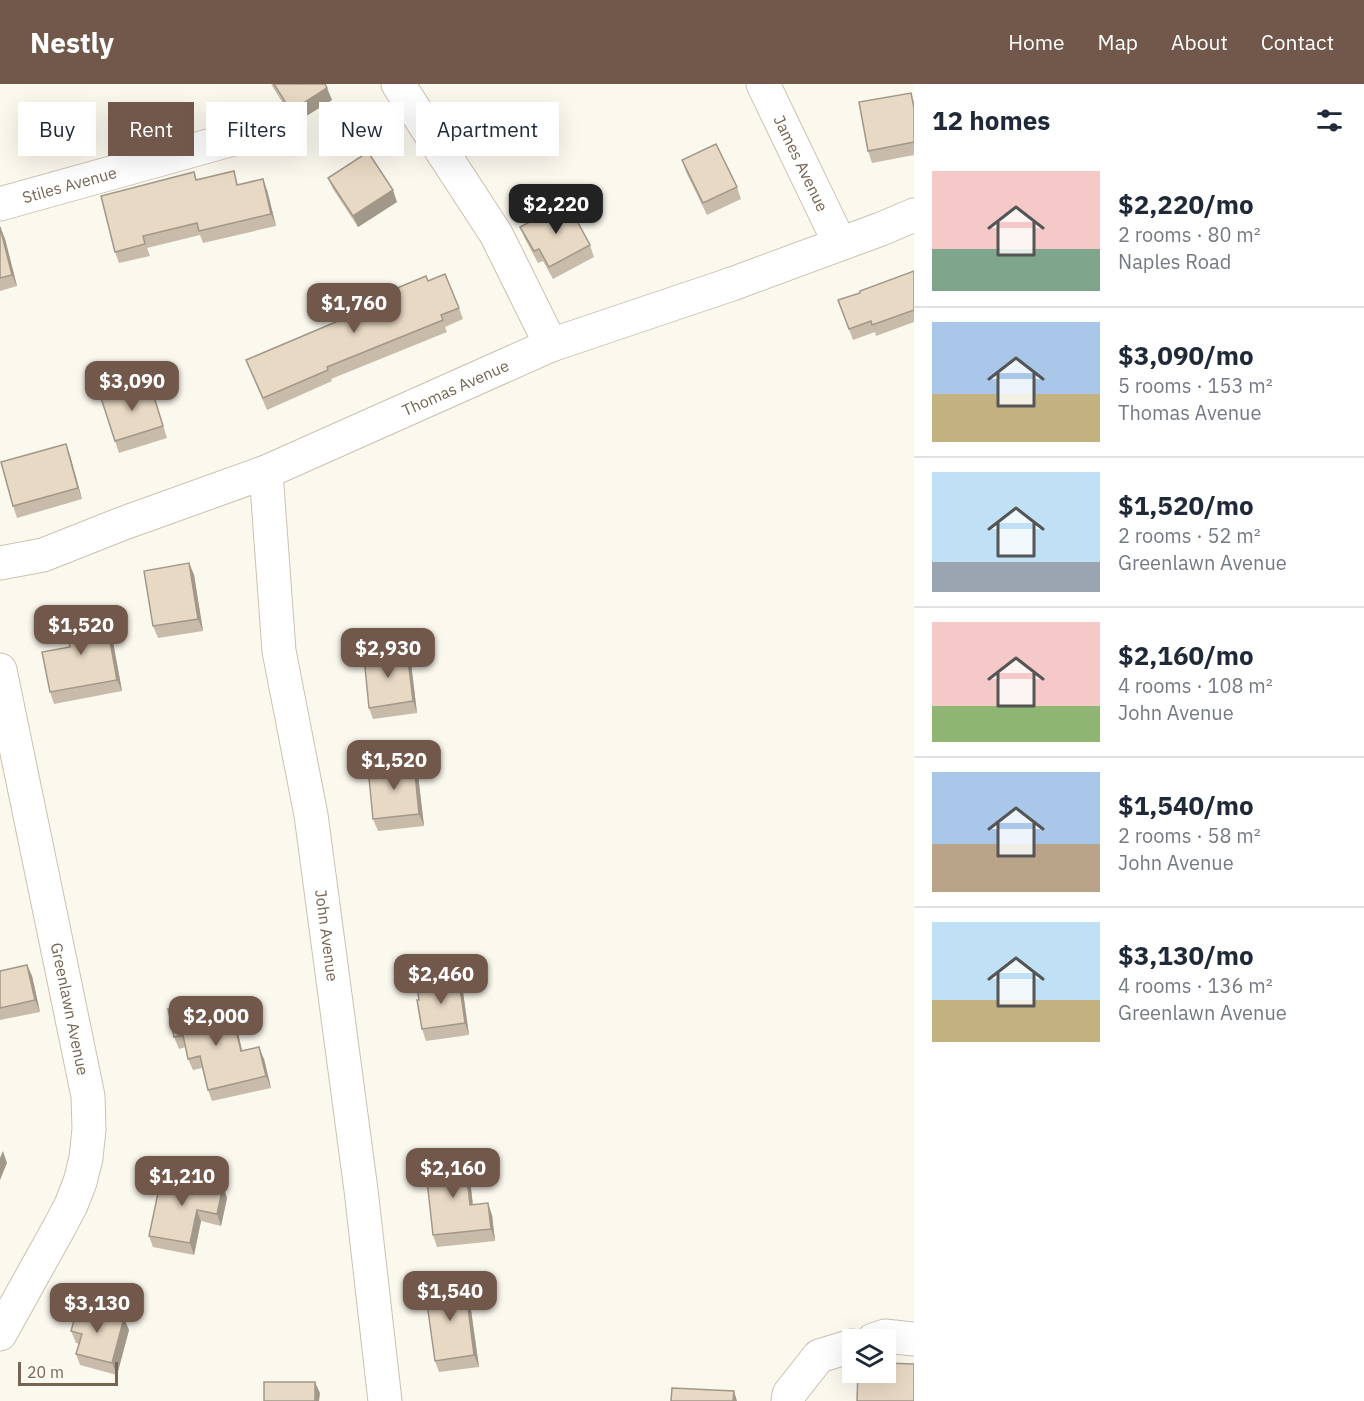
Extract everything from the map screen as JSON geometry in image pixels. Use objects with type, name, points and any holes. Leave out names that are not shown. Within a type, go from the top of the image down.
[{"type":"street","points":[[398,84],[496,234],[552,345]]},
{"type":"street","name":"James Avenue","points":[[764,84],[840,244]]},
{"type":"street","name":"Stiles Avenue","points":[[0,204],[206,147]]},
{"type":"street","name":"Thomas Avenue","points":[[0,563],[43,555],[266,472],[552,345],[732,284],[914,215]]},
{"type":"street","name":"John Avenue","points":[[266,472],[279,651],[310,815],[362,1190],[385,1401]]},
{"type":"street","name":"Greenlawn Avenue","points":[[0,670],[8,752],[88,1096],[89,1130],[86,1158],[71,1205],[0,1334]]},
{"type":"street","points":[[896,1337],[914,1338]]},
{"type":"street","points":[[788,1401],[789,1394],[819,1356],[842,1349]]},
{"type":"building","points":[[274,84],[325,84],[327,88],[305,102],[285,102]]},
{"type":"building","points":[[911,93],[914,108],[914,142],[868,151],[859,102]]},
{"type":"building","points":[[716,144],[737,187],[703,203],[682,160]]},
{"type":"building","points":[[362,156],[371,156],[393,190],[353,216],[328,178]]},
{"type":"building","points":[[234,171],[237,185],[263,179],[271,214],[199,231],[197,223],[143,236],[145,244],[115,252],[101,196],[194,172],[196,180]]},
{"type":"building","points":[[567,202],[590,245],[549,267],[539,249],[534,251],[520,227]]},
{"type":"building","points":[[0,227],[12,275],[0,278]]},
{"type":"building","points":[[914,271],[914,310],[872,325],[871,321],[849,329],[838,300]]},
{"type":"building","points":[[445,274],[459,308],[441,315],[443,320],[327,367],[328,370],[263,398],[246,360],[357,313],[354,306],[426,276],[428,281]]},
{"type":"building","points":[[150,384],[163,426],[115,441],[101,398]]},
{"type":"building","points":[[66,444],[78,488],[13,506],[1,462]]},
{"type":"building","points":[[189,563],[198,619],[153,626],[144,571]]},
{"type":"building","points":[[91,613],[93,622],[106,619],[117,680],[50,692],[42,652],[70,647],[64,618]]},
{"type":"building","points":[[407,651],[413,701],[369,708],[364,657]]},
{"type":"building","points":[[414,763],[419,814],[373,819],[368,768]]},
{"type":"building","points":[[27,965],[35,1000],[0,1008],[0,971]]},
{"type":"building","points":[[459,980],[465,1023],[422,1029],[417,986]]},
{"type":"building","points":[[211,1001],[217,1025],[234,1021],[241,1051],[259,1047],[266,1076],[208,1090],[200,1056],[188,1059],[183,1035],[174,1037],[168,1009],[179,1009]]},
{"type":"building","points":[[465,1158],[470,1205],[488,1203],[491,1229],[433,1235],[425,1162]]},
{"type":"building","points":[[162,1174],[223,1186],[217,1214],[197,1210],[190,1243],[149,1236]]},
{"type":"building","points":[[465,1284],[474,1355],[435,1361],[425,1289]]},
{"type":"building","points":[[78,1306],[124,1318],[112,1363],[76,1354],[82,1334],[71,1331]]},
{"type":"building","points":[[896,1363],[914,1364],[914,1401],[857,1401],[858,1383],[896,1383]]},
{"type":"building","points":[[264,1382],[315,1382],[315,1401],[264,1401]]},
{"type":"building","points":[[672,1388],[734,1391],[733,1401],[671,1401]]}]
